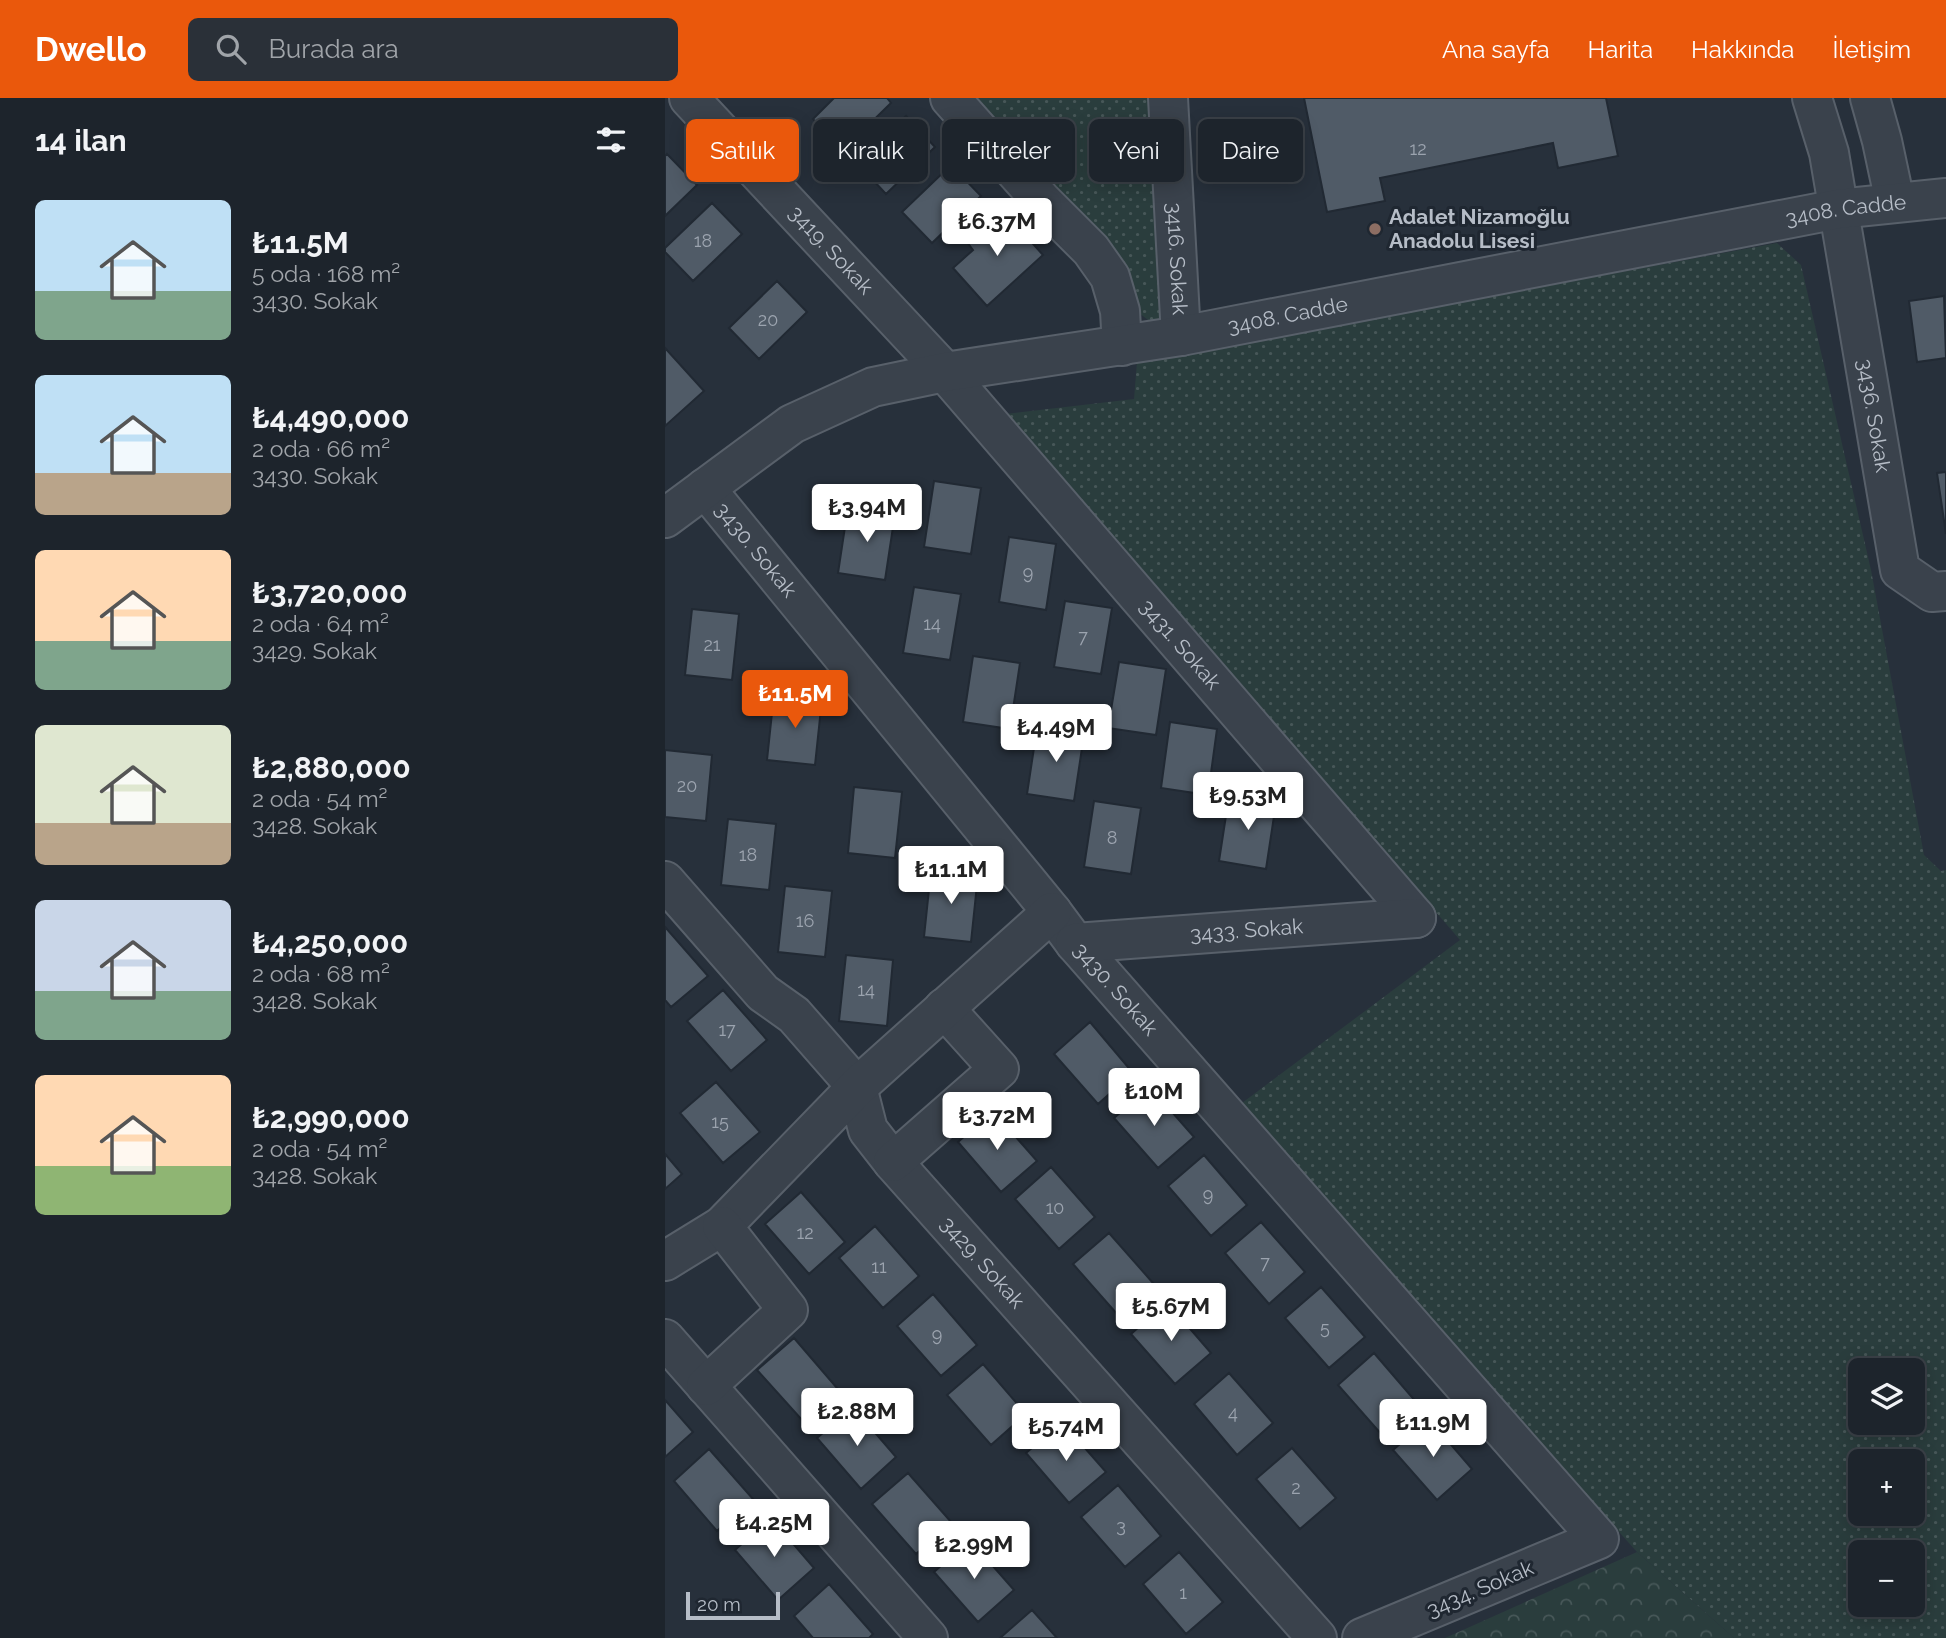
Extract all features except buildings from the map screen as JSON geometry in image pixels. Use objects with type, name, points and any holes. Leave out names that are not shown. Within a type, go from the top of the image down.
[{"type":"street","name":"3419. Sokak","points":[[689,98],[945,372]]},
{"type":"street","points":[[950,98],[1041,200],[1091,250],[1110,277],[1121,311],[1122,346]]},
{"type":"street","name":"3416. Sokak","points":[[1168,98],[1181,336]]},
{"type":"street","name":"3436. Sokak","points":[[1812,98],[1829,153],[1900,570],[1932,592],[1946,591]]},
{"type":"street","points":[[1870,98],[1895,202]]},
{"type":"street","name":"3408. Cadde","points":[[665,517],[792,424],[873,387],[945,372],[1181,336],[1838,209],[1946,198]]},
{"type":"street","name":"3431. Sokak","points":[[945,372],[1416,918]]},
{"type":"street","name":"3430. Sokak","points":[[705,488],[1075,943],[1599,1539]]},
{"type":"street","name":"3429. Sokak","points":[[665,881],[763,993],[794,1015],[857,1087],[868,1130],[893,1162],[1317,1638]]},
{"type":"street","points":[[665,1261],[722,1226],[857,1087],[1052,912]]},
{"type":"street","name":"3433. Sokak","points":[[1075,943],[1416,918]]},
{"type":"street","points":[[893,1162],[999,1069],[944,1008]]},
{"type":"street","points":[[706,1386],[788,1310],[722,1226]]},
{"type":"street","points":[[666,1340],[928,1638]]},
{"type":"street","name":"3434. Sokak","points":[[1362,1638],[1599,1539]]},
{"type":"green space","points":[[970,98],[1149,98],[1151,119],[1089,119],[1089,182],[1155,182],[1165,318],[1152,323],[1139,313],[1036,182],[1075,182],[1075,119],[987,119]]},
{"type":"green space","points":[[1777,243],[1801,265],[1871,570],[1924,855],[1941,871],[1946,870],[1946,1638],[1734,1638],[1637,1552],[1238,1106],[1460,940],[1006,414],[1134,399],[1137,362]]},
{"type":"green space","points":[[1637,1552],[1734,1638],[1445,1638]]},
{"type":"place","name":"Adalet Nizamoğlu Anadolu Lisesi","points":[[1375,229]]}]
